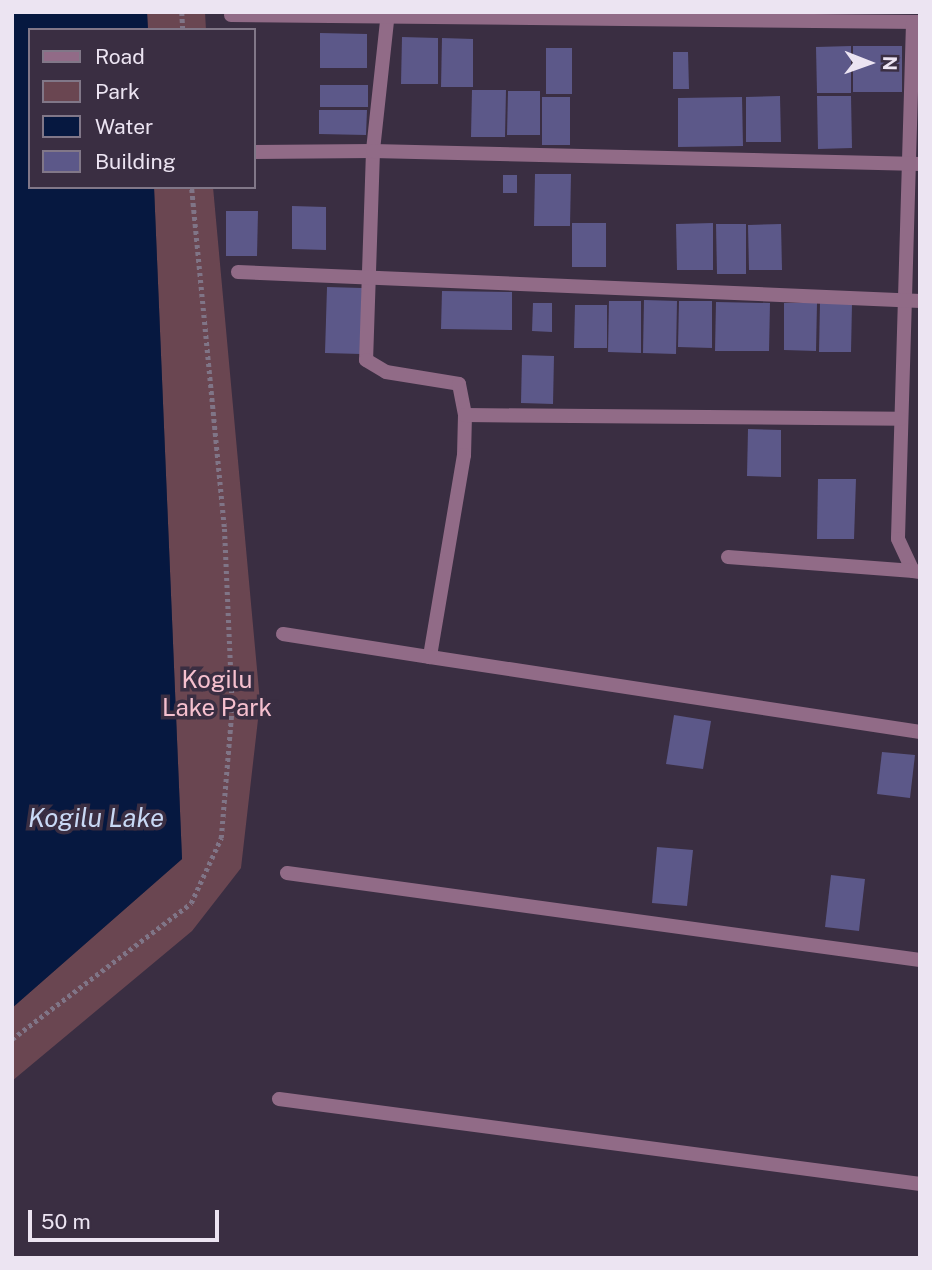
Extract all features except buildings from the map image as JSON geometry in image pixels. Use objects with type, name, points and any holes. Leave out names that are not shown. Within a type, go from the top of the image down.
[{"type":"street","points":[[388,14],[373,151],[366,360],[386,372],[459,384],[465,415],[464,455],[430,657]]},
{"type":"street","points":[[231,15],[388,14],[916,23],[913,164],[904,301],[898,539],[916,572]]},
{"type":"street","points":[[256,152],[373,151],[913,164]]},
{"type":"street","points":[[238,272],[368,275],[920,301]]},
{"type":"street","points":[[465,415],[901,419]]},
{"type":"street","points":[[728,557],[916,572]]},
{"type":"street","points":[[283,634],[920,732]]},
{"type":"street","points":[[287,873],[920,960]]},
{"type":"street","points":[[279,1099],[920,1184]]},
{"type":"path","points":[[12,1039],[191,903],[221,838],[232,707],[224,527],[191,189]]},
{"type":"green space","points":[[147,12],[205,12],[206,28],[148,28]]},
{"type":"green space","name":"Kogilu Lake Park","points":[[154,189],[213,189],[260,702],[241,868],[192,931],[12,1081],[12,1008],[182,859]]},
{"type":"water","name":"Kogilu Lake","points":[[12,12],[147,12],[148,28],[28,28],[28,189],[154,189],[182,859],[12,1008]]}]
